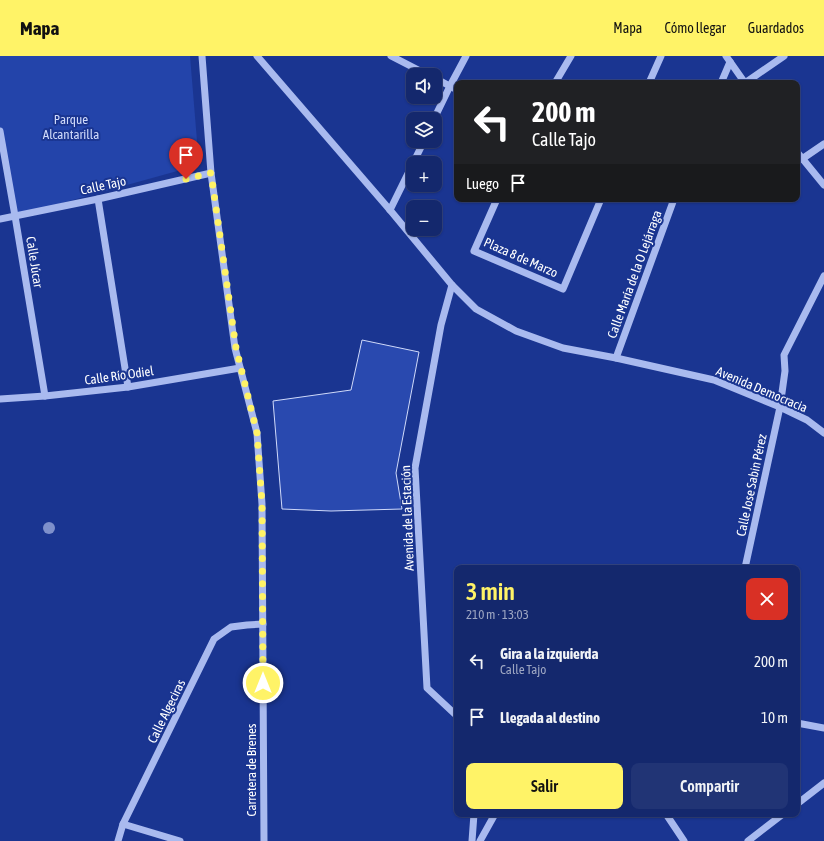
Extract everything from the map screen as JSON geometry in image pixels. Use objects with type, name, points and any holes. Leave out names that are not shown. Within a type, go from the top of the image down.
[{"type":"street","name":"Carretera de Brenes","points":[[202,56],[211,173],[236,348],[257,433],[262,504],[264,841]]},
{"type":"street","name":"Avenida Democracia","points":[[257,56],[390,210],[452,285],[476,309],[516,331],[563,348],[616,358],[714,380],[808,420],[824,432]]},
{"type":"street","points":[[391,56],[414,68]]},
{"type":"street","points":[[437,112],[466,56]]},
{"type":"street","points":[[557,80],[571,56]]},
{"type":"street","points":[[650,80],[661,56]]},
{"type":"street","points":[[749,80],[784,56]]},
{"type":"street","points":[[728,59],[743,80]]},
{"type":"street","points":[[722,80],[728,59]]},
{"type":"street","points":[[442,82],[454,88]]},
{"type":"street","name":"Calle Júcar","points":[[0,131],[45,396]]},
{"type":"street","points":[[802,159],[824,144]]},
{"type":"street","points":[[390,210],[421,148]]},
{"type":"street","points":[[800,156],[824,185]]},
{"type":"street","name":"Calle Tajo","points":[[0,219],[98,199],[211,173]]},
{"type":"street","points":[[98,199],[128,387]]},
{"type":"street","name":"Plaza 8 de Marzo","points":[[496,202],[474,251],[563,289],[600,202]]},
{"type":"street","name":"Calle María de la O Lejárraga","points":[[616,358],[673,202]]},
{"type":"street","name":"Calle Jose Sabin Pérez","points":[[746,565],[780,407],[785,370],[784,355],[824,276]]},
{"type":"street","name":"Avenida de la Estación","points":[[452,285],[441,325],[415,468],[427,688],[454,713]]},
{"type":"street","name":"Calle Río Odiel","points":[[0,399],[45,396],[128,387],[240,368]]},
{"type":"street","name":"Calle Algeciras","points":[[118,841],[123,824],[214,639],[230,627],[263,624]]},
{"type":"street","points":[[800,724],[824,728]]},
{"type":"street","points":[[800,802],[824,783]]},
{"type":"street","points":[[472,841],[474,817]]},
{"type":"street","points":[[480,841],[493,817]]},
{"type":"street","points":[[668,817],[684,841]]},
{"type":"street","points":[[748,841],[780,817]]},
{"type":"street","points":[[123,824],[180,841]]},
{"type":"green space","name":"Parque Alcantarilla","points":[[0,56],[190,56],[199,165],[15,216],[0,131]]},
{"type":"building","points":[[362,340],[419,352],[396,473],[402,509],[331,511],[282,509],[273,401],[351,390]]},
{"type":"route","points":[[186,179],[211,173],[236,348],[257,433],[262,504],[263,683]]}]
